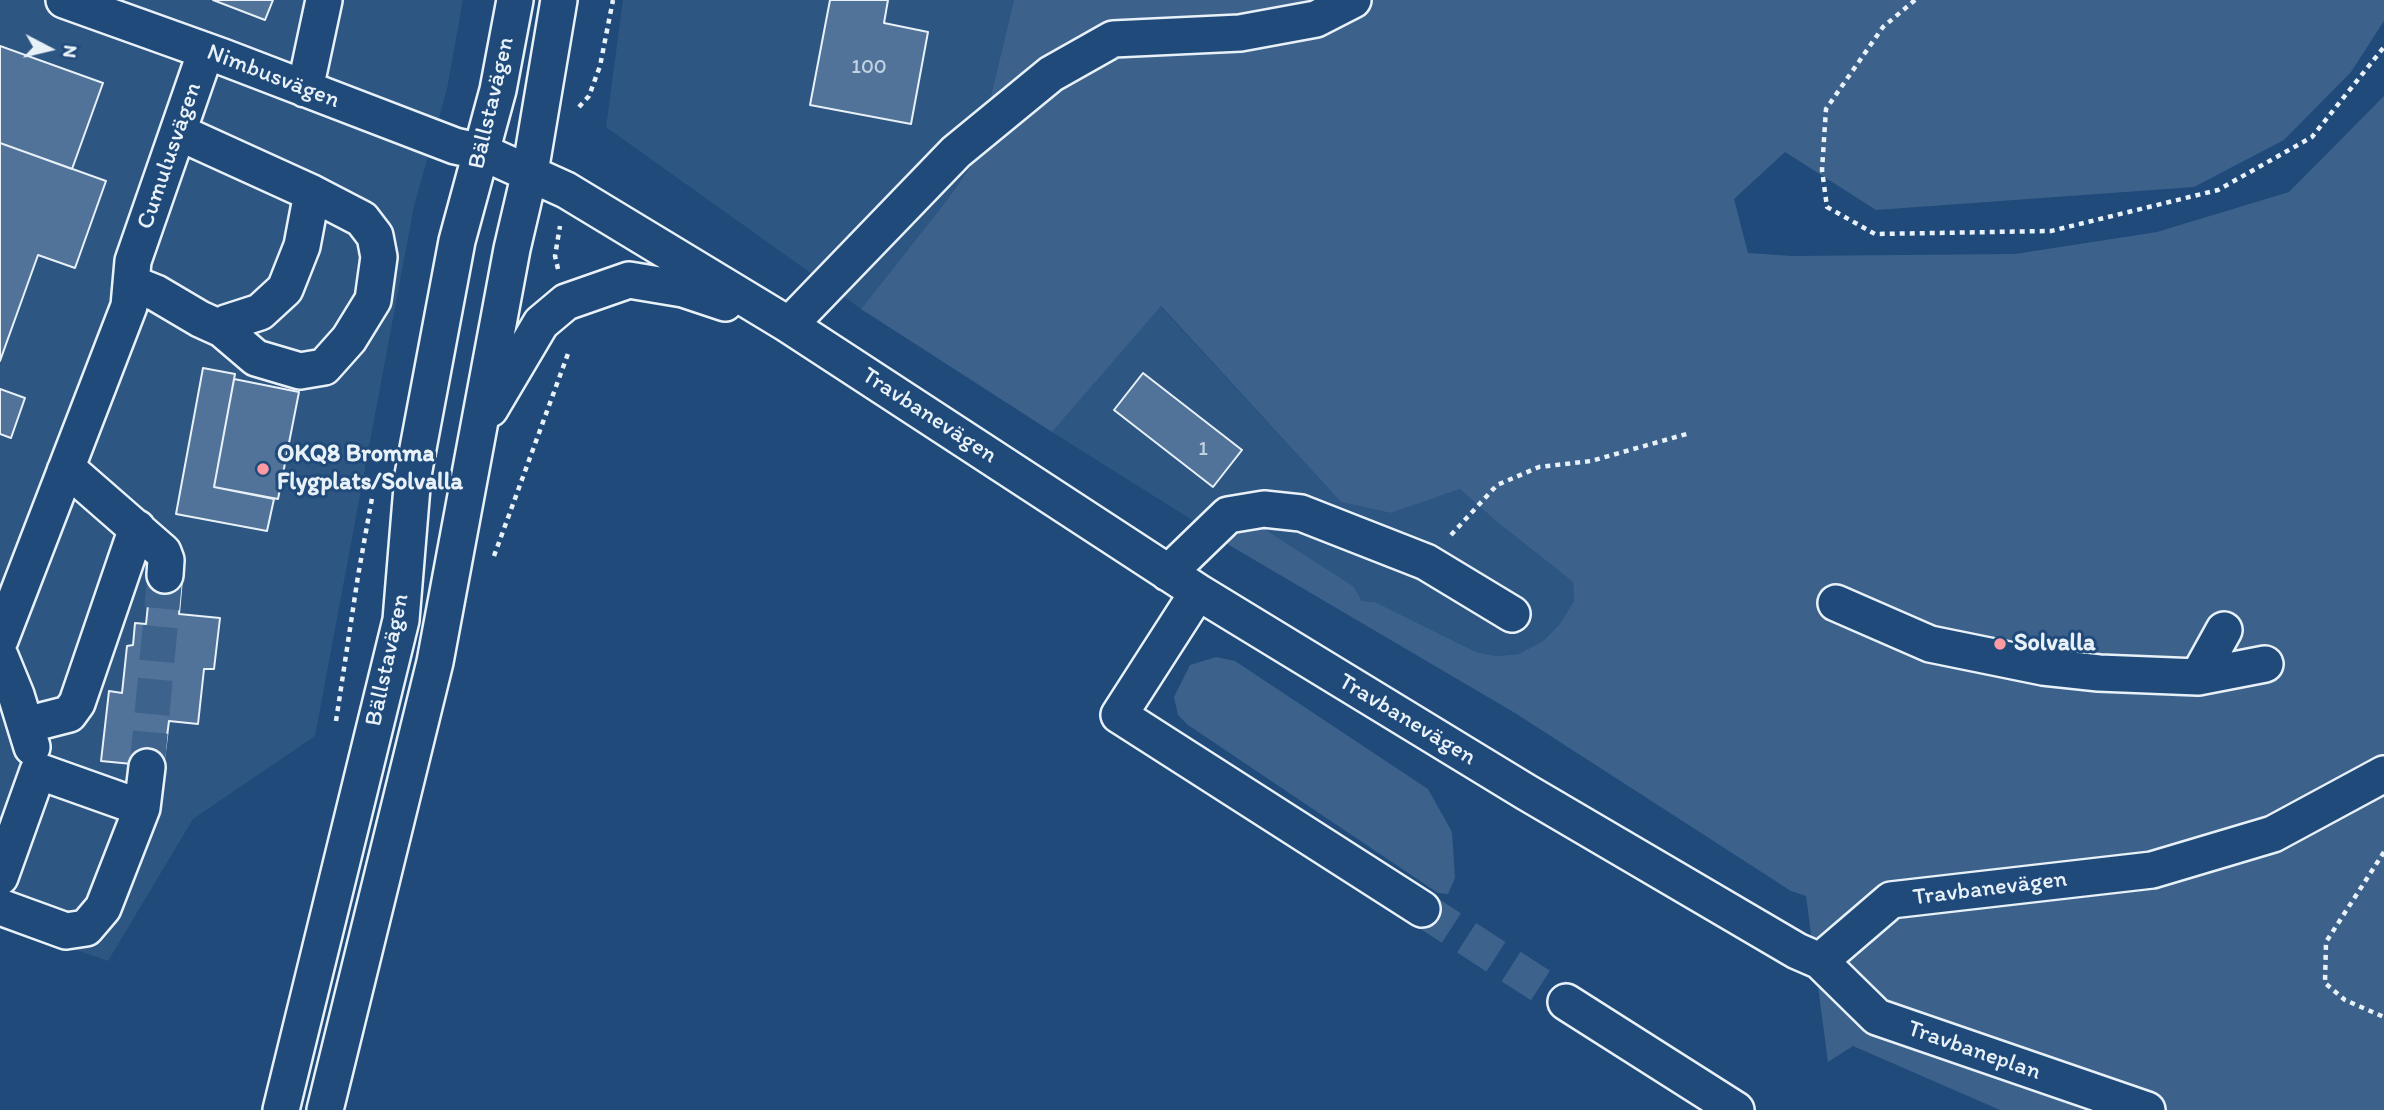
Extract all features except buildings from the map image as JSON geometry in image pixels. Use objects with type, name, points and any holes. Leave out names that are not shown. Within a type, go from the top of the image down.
[{"type":"street","name":"Nimbusvägen","points":[[64,0],[455,145],[482,152]]},
{"type":"street","points":[[305,89],[324,0]]},
{"type":"street","name":"Bällstavägen","points":[[281,1110],[401,620],[413,475],[457,241],[498,90],[515,0]]},
{"type":"street","name":"Bällstavägen","points":[[325,1110],[435,662],[512,249],[530,172],[559,0]]},
{"type":"street","points":[[479,426],[541,323],[566,302],[629,280],[683,289],[789,325],[956,152],[1051,74],[1113,39],[1240,33],[1316,19],[1353,0]]},
{"type":"street","name":"Cumulusvägen","points":[[0,640],[129,306],[132,272],[206,51]]},
{"type":"street","points":[[132,272],[156,293],[222,329],[256,358],[300,371],[324,366],[349,339],[373,300],[379,257],[375,236],[362,219],[312,192],[178,132]]},
{"type":"street","name":"Travbanevägen","points":[[482,152],[566,190],[789,325],[1198,592],[1526,792],[1808,956],[1891,900],[2152,870],[2273,834],[2384,775]]},
{"type":"street","points":[[222,329],[226,323],[260,312],[285,289],[302,246],[312,192]]},
{"type":"street","points":[[65,471],[76,476],[163,552],[166,560],[165,575]]},
{"type":"street","points":[[1168,573],[1227,515],[1264,509],[1301,513],[1426,562],[1512,614]]},
{"type":"street","points":[[26,725],[69,714],[77,703],[137,528]]},
{"type":"street","points":[[1198,592],[1119,715],[1422,909]]},
{"type":"street","points":[[1836,603],[1930,644],[1991,658],[2099,673],[2199,677],[2264,664]]},
{"type":"street","points":[[2199,677],[2224,630]]},
{"type":"street","points":[[0,656],[26,725],[38,771],[0,877]]},
{"type":"street","points":[[0,907],[66,931],[86,928],[103,908],[142,808],[147,767]]},
{"type":"street","points":[[38,771],[142,808]]},
{"type":"street","name":"Travbaneplan","points":[[1808,956],[1877,1017],[2147,1110]]},
{"type":"street","points":[[1566,1002],[1736,1110]]},
{"type":"path","points":[[1915,0],[1882,27],[1826,109],[1822,170],[1827,207],[1875,234],[2051,231],[2218,190],[2312,137],[2384,47]]},
{"type":"path","points":[[1426,562],[1497,485],[1539,467],[1591,461],[1690,433]]},
{"type":"path","points":[[2384,852],[2326,942],[2325,983],[2345,1000],[2384,1017]]},
{"type":"shaded area","points":[[0,0],[463,0],[447,89],[414,206],[315,736],[193,819],[108,961],[0,923]]},
{"type":"shaded area","points":[[623,0],[1014,0],[976,157],[948,199],[861,309],[606,127]]},
{"type":"shaded area","points":[[1014,0],[2384,0],[2384,21],[2351,72],[2284,140],[2194,187],[1876,210],[1785,152],[1734,199],[1748,253],[1792,256],[2015,254],[2157,232],[2289,192],[2384,96],[2384,1110],[2000,1110],[1853,1046],[1828,1062],[1806,896],[1791,891],[1515,713],[1224,540],[1232,530],[1261,527],[1354,587],[1362,601],[1375,602],[1476,652],[1497,656],[1519,654],[1543,641],[1559,625],[1574,601],[1573,582],[1460,489],[1391,513],[1341,502],[1161,306],[1052,432],[861,309],[948,199],[976,158]]},
{"type":"shaded area","points":[[1160,306],[1341,502],[1391,513],[1460,489],[1573,582],[1574,601],[1559,625],[1543,641],[1519,654],[1497,656],[1476,652],[1375,602],[1362,601],[1354,587],[1224,540],[1052,432]]},
{"type":"shaded area","points":[[1216,657],[1235,661],[1428,789],[1452,832],[1455,878],[1448,894],[1438,893],[1188,725],[1178,715],[1174,697],[1190,665]]},
{"type":"tunnel","points":[[147,767],[165,575]]},
{"type":"tunnel","points":[[1422,909],[1566,1002]]},
{"type":"place","name":"OKQ8 Bromma Flygplats/Solvalla","points":[[263,469]]},
{"type":"place","name":"Solvalla","points":[[2000,644]]}]
